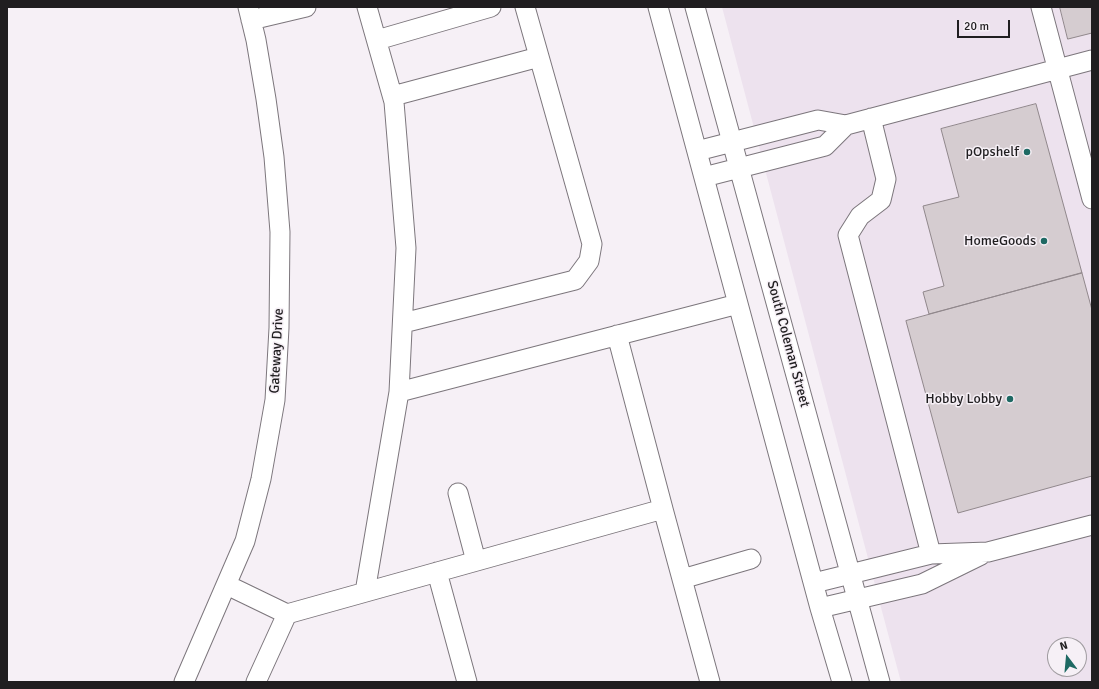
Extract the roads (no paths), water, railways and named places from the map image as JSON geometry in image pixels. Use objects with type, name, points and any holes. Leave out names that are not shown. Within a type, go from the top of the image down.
[{"type":"street","points":[[250,13],[306,7]]},
{"type":"street","points":[[365,592],[399,392],[406,248],[393,96],[367,7]]},
{"type":"street","points":[[377,40],[491,7]]},
{"type":"street","points":[[402,323],[575,280],[589,261],[592,244],[525,7]]},
{"type":"street","points":[[658,7],[820,608],[842,682]]},
{"type":"street","name":"South Coleman Street","points":[[696,7],[880,682]]},
{"type":"street","points":[[1042,7],[1092,199]]},
{"type":"street","name":"Gateway Drive","points":[[184,682],[245,541],[261,479],[275,400],[279,328],[280,232],[274,157],[266,99],[250,13]]},
{"type":"street","points":[[393,96],[539,56]]},
{"type":"street","points":[[696,151],[818,120],[846,125],[1092,60]]},
{"type":"street","points":[[871,118],[886,179],[881,200],[860,216],[848,235],[931,554]]},
{"type":"street","points":[[704,177],[825,146],[846,125]]},
{"type":"street","points":[[399,392],[738,304]]},
{"type":"street","points":[[617,335],[710,682]]},
{"type":"street","points":[[458,493],[476,561]]},
{"type":"street","points":[[227,585],[286,614],[663,509]]},
{"type":"street","points":[[820,608],[922,584],[988,552],[1092,525]]},
{"type":"street","points":[[814,583],[931,554],[988,552]]},
{"type":"street","points":[[682,578],[751,559]]},
{"type":"street","points":[[437,572],[467,682]]},
{"type":"street","points":[[256,682],[286,614]]},
{"type":"place","name":"pOpshelf","points":[[1027,152]]},
{"type":"place","name":"HomeGoods","points":[[1044,241]]},
{"type":"place","name":"Hobby Lobby","points":[[1010,399]]}]
